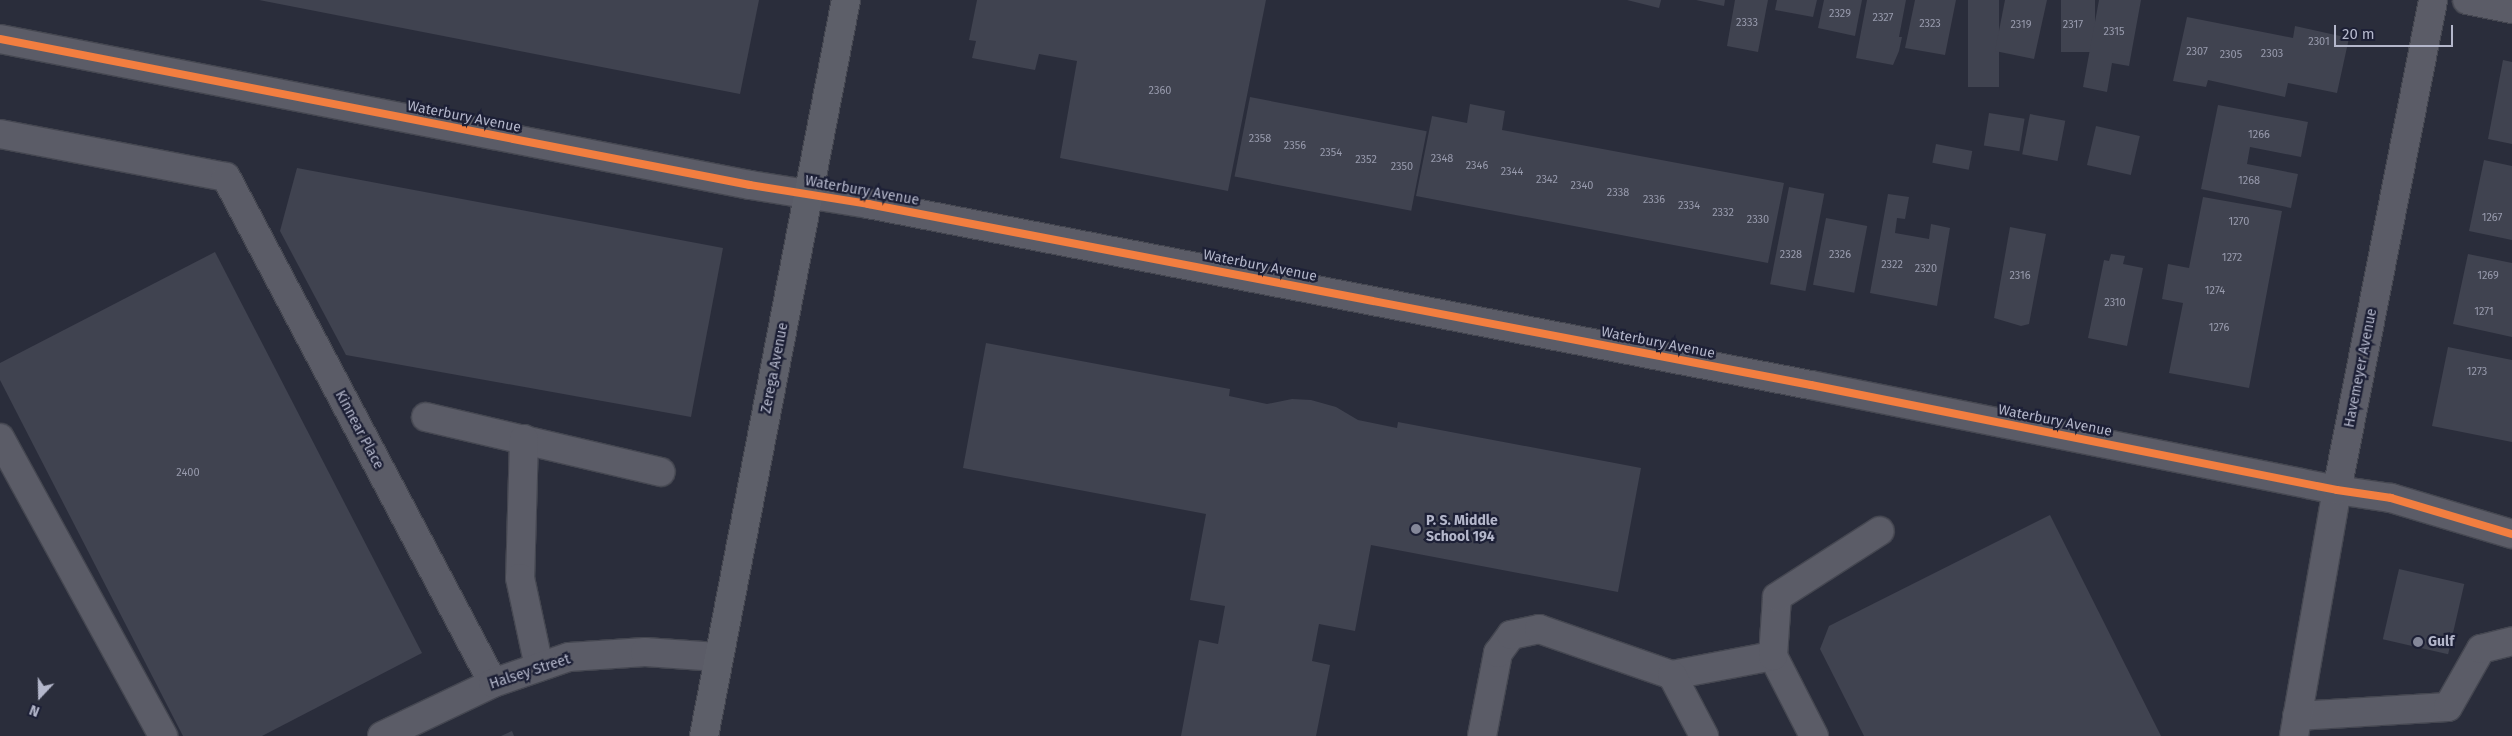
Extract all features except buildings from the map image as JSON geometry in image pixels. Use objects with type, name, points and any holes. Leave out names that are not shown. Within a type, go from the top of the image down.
[{"type":"main road","name":"Zerega Avenue","points":[[704,736],[846,0]]},
{"type":"street","name":"Havemeyer Avenue","points":[[2296,726],[2337,490],[2433,0]]},
{"type":"street","points":[[2468,0],[2512,9]]},
{"type":"street","name":"Waterbury Avenue","points":[[0,39],[750,185],[868,204],[1792,381],[2337,490],[2391,498],[2512,534]]},
{"type":"street","name":"Kinnear Place","points":[[0,134],[226,177],[493,683]]},
{"type":"street","points":[[426,417],[524,438],[662,472]]},
{"type":"street","points":[[0,438],[163,736]]},
{"type":"street","points":[[524,438],[520,578],[539,667]]},
{"type":"street","points":[[1814,736],[1773,656],[1777,596],[1880,531]]},
{"type":"street","points":[[1482,736],[1498,653],[1510,635],[1539,629],[1672,675],[1773,656]]},
{"type":"street","points":[[2296,726],[2448,706],[2481,649],[2512,641]]},
{"type":"street","name":"Halsey Street","points":[[382,736],[493,683],[569,658],[645,652],[718,657]]},
{"type":"street","points":[[1672,675],[1704,736]]},
{"type":"cycle path","points":[[0,39],[750,185],[868,204],[1811,385],[2337,490],[2391,498],[2512,534]]},
{"type":"place","name":"P. S. Middle School 194","points":[[1416,529]]},
{"type":"place","name":"Gulf","points":[[2418,642]]}]
